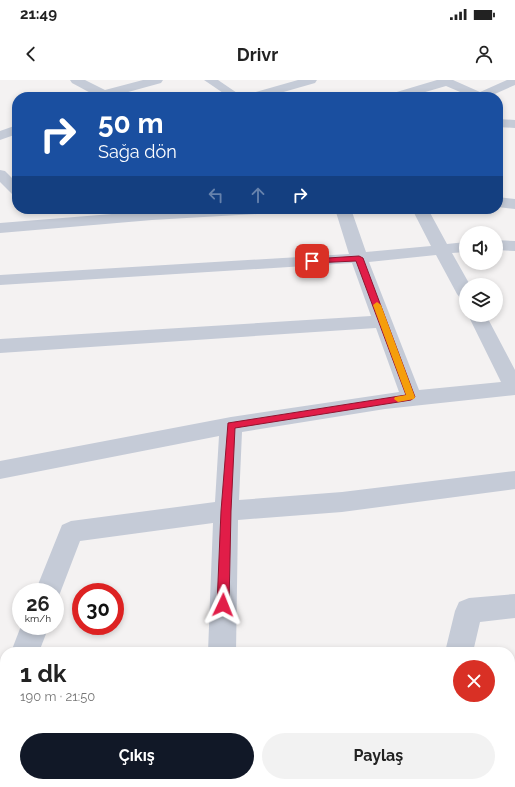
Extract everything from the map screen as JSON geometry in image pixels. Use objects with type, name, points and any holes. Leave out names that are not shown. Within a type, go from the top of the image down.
[{"type":"street","points":[[76,80],[98,92]]},
{"type":"street","points":[[115,92],[157,80]]},
{"type":"street","points":[[210,80],[229,92]]},
{"type":"street","points":[[269,92],[311,80]]},
{"type":"street","points":[[410,92],[445,81],[471,92]]},
{"type":"street","points":[[489,92],[515,81]]},
{"type":"street","points":[[503,123],[515,124]]},
{"type":"street","points":[[0,136],[12,132]]},
{"type":"street","points":[[0,174],[12,186]]},
{"type":"street","points":[[503,203],[515,204]]},
{"type":"street","points":[[39,214],[48,223]]},
{"type":"street","points":[[0,228],[131,214]]},
{"type":"street","points":[[345,214],[359,258],[411,397]]},
{"type":"street","points":[[423,214],[459,281]]},
{"type":"street","points":[[503,245],[515,246]]},
{"type":"street","points":[[0,280],[359,258],[459,248]]},
{"type":"street","points":[[0,346],[383,321]]},
{"type":"street","points":[[0,470],[231,425],[411,397],[515,388],[480,322]]},
{"type":"street","points":[[222,647],[226,511],[231,425]]},
{"type":"street","points":[[51,583],[71,532],[226,511],[342,502],[515,480]]},
{"type":"street","points":[[460,647],[469,611],[515,606]]},
{"type":"street","points":[[27,647],[32,635]]},
{"type":"slow traffic","points":[[377,305],[411,397],[398,399]]},
{"type":"route","points":[[223,605],[231,425],[411,397],[359,258],[312,261]]}]
